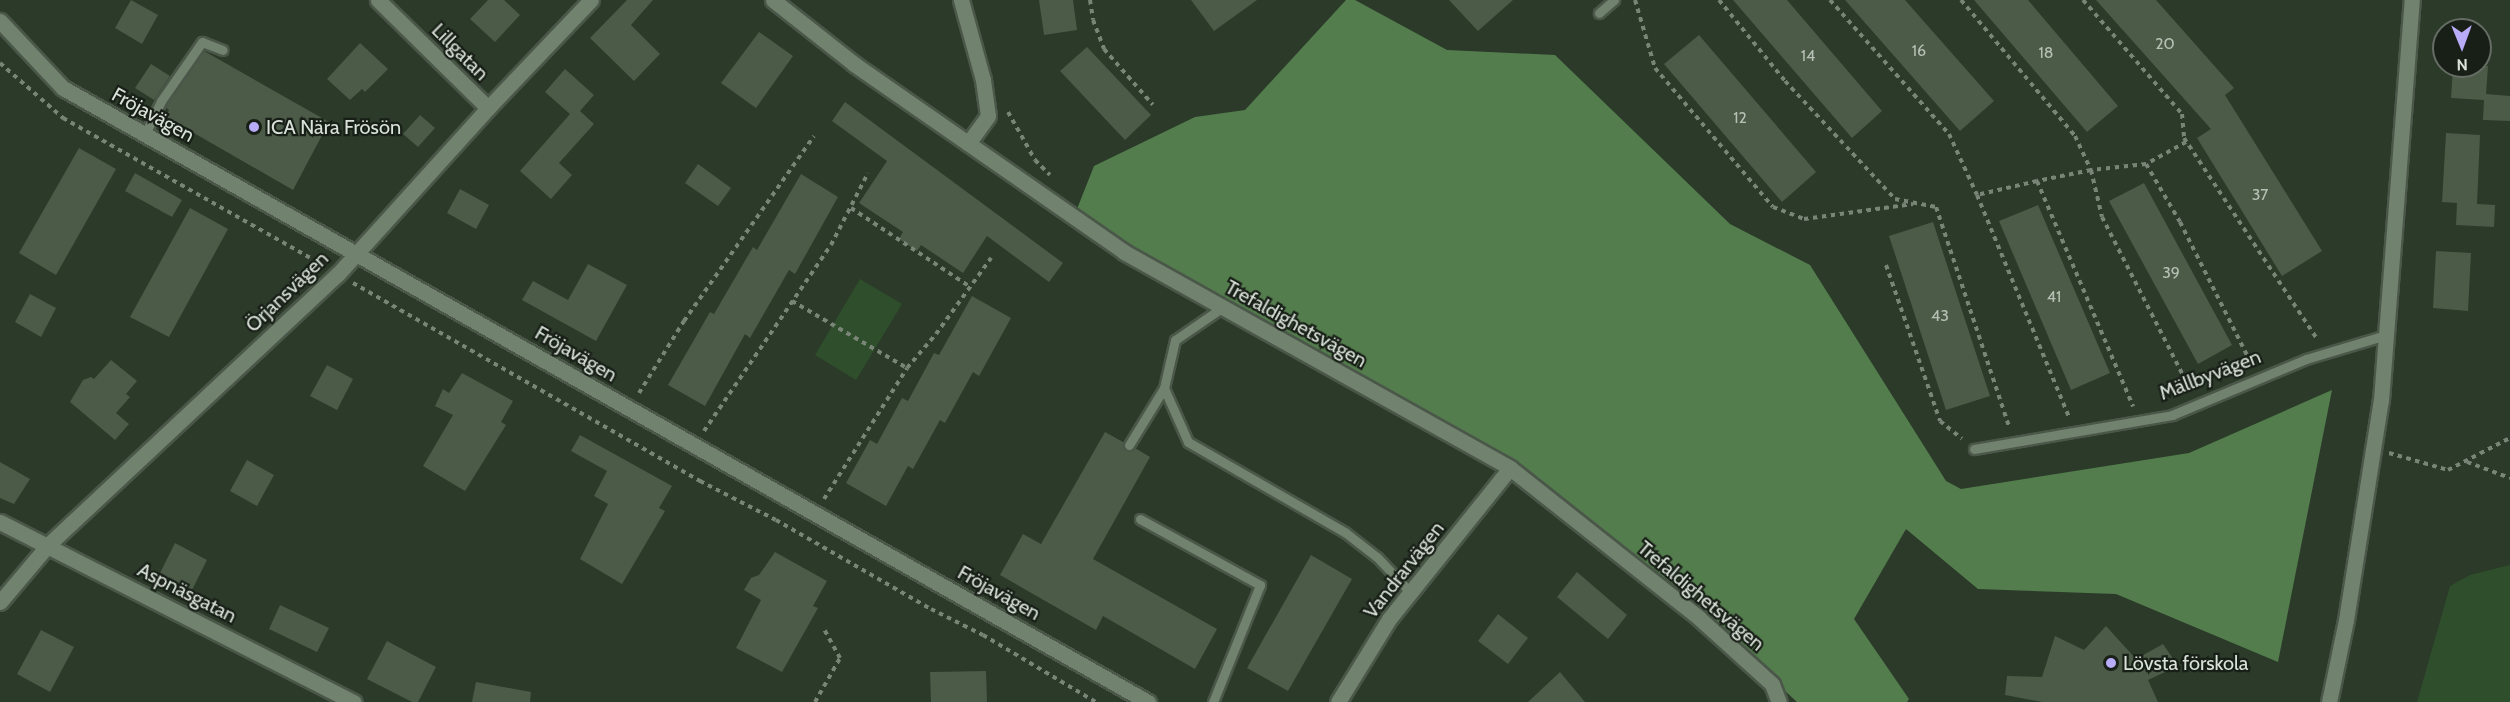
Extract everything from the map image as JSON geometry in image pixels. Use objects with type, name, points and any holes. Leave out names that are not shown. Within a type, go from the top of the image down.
[{"type":"street","name":"Lillgatan","points":[[378,0],[488,108]]},
{"type":"street","name":"Örjansvägen","points":[[0,602],[48,545],[338,274],[488,108],[591,0]]},
{"type":"street","name":"Trefaldighetsvägen","points":[[773,0],[854,64],[1124,252],[1510,468],[1699,618],[1772,684],[1779,702]]},
{"type":"street","points":[[961,0],[983,80],[988,116],[968,144]]},
{"type":"street","points":[[2329,702],[2346,620],[2381,400],[2412,0]]},
{"type":"street","name":"Fröjavägen","points":[[0,21],[63,88],[1148,702]]},
{"type":"street","name":"Vandrarvägen","points":[[1338,702],[1389,620],[1510,468]]},
{"type":"street","name":"Aspnäsgatan","points":[[0,522],[354,702]]},
{"type":"lane","points":[[1599,13],[1614,0]]},
{"type":"lane","points":[[145,134],[161,101],[202,42],[224,50]]},
{"type":"lane","points":[[1129,445],[1164,388],[1175,340],[1223,307]]},
{"type":"lane","name":"Mällbyvägen","points":[[1974,448],[2172,415],[2325,352],[2386,335]]},
{"type":"lane","points":[[1164,388],[1188,442],[1346,533],[1377,557],[1410,592]]},
{"type":"lane","points":[[1140,519],[1260,585],[1214,702]]},
{"type":"path","points":[[1090,0],[1093,20],[1104,49],[1153,105]]},
{"type":"path","points":[[1635,0],[1655,68],[1773,207],[1804,219],[1917,204]]},
{"type":"path","points":[[1719,0],[1785,81],[1894,199],[1936,207],[2014,442]]},
{"type":"path","points":[[1830,0],[1949,134],[1977,195],[2075,432]]},
{"type":"path","points":[[1961,0],[2075,136],[2091,170],[2102,217],[2198,404]]},
{"type":"path","points":[[2083,0],[2182,114],[2186,142],[2325,352]]},
{"type":"path","points":[[0,63],[63,118],[700,481],[776,520],[921,604],[983,635],[1096,702]]},
{"type":"path","points":[[1006,108],[1035,160],[1057,182]]},
{"type":"path","points":[[629,409],[684,321],[814,136]]},
{"type":"path","points":[[1977,195],[2091,170],[2146,164],[2186,142]]},
{"type":"path","points":[[2146,164],[2180,222],[2259,379]]},
{"type":"path","points":[[694,446],[831,245],[868,173]]},
{"type":"path","points":[[2037,181],[2139,421]]},
{"type":"path","points":[[851,208],[969,286]]},
{"type":"path","points":[[814,514],[907,368],[936,334],[991,258]]},
{"type":"path","points":[[1886,265],[1940,421],[1974,448]]},
{"type":"path","points":[[792,301],[907,368]]},
{"type":"path","points":[[2374,448],[2448,470],[2510,438]]},
{"type":"path","points":[[2467,462],[2510,478]]},
{"type":"path","points":[[815,702],[840,658],[824,629]]},
{"type":"green space","points":[[1346,0],[1355,0],[1447,50],[1555,55],[1730,224],[1810,265],[1946,481],[1961,489],[2189,453],[2332,390],[2278,662],[2116,594],[1978,589],[1906,529],[1854,619],[1909,699],[1907,702],[1797,702],[1707,619],[1541,481],[1171,271],[1077,209],[1094,166],[1195,117],[1245,110]]},
{"type":"green space","points":[[860,279],[902,304],[856,380],[815,355]]},
{"type":"green space","points":[[2510,565],[2510,702],[2417,702],[2450,586],[2470,575]]},
{"type":"building","points":[[131,0],[158,15],[142,44],[115,28]]},
{"type":"building","points":[[488,0],[504,0],[520,15],[495,42],[470,19]]},
{"type":"building","points":[[627,0],[653,0],[631,25],[660,54],[634,81],[590,38]]},
{"type":"building","points":[[1039,0],[1073,0],[1077,30],[1044,35]]},
{"type":"building","points":[[1191,0],[1257,0],[1214,31]]},
{"type":"building","points":[[1449,0],[1513,0],[1478,31]]},
{"type":"building","points":[[1733,0],[1787,0],[1882,111],[1852,138]]},
{"type":"building","points":[[1845,0],[1905,0],[1994,101],[1960,131]]},
{"type":"building","points":[[1974,0],[2028,0],[2118,106],[2087,132]]},
{"type":"building","points":[[2096,0],[2156,0],[2234,88],[2225,95],[2322,251],[2282,276],[2197,138],[2211,129]]},
{"type":"building","points":[[759,32],[793,56],[756,108],[721,83]]},
{"type":"building","points":[[1699,35],[1816,172],[1782,202],[1664,64]]},
{"type":"building","points":[[360,43],[388,69],[365,92],[362,89],[350,100],[327,79]]},
{"type":"building","points":[[1087,47],[1151,115],[1125,140],[1060,71]]},
{"type":"building","points":[[204,51],[329,122],[293,190],[166,117],[169,110],[165,107]]},
{"type":"building","points":[[151,64],[170,76],[154,100],[135,88]]},
{"type":"building","points":[[565,69],[594,95],[580,111],[594,124],[559,163],[572,175],[551,199],[520,171],[570,114],[545,92]]},
{"type":"building","points":[[2452,78],[2487,78],[2486,94],[2510,96],[2510,121],[2483,120],[2484,100],[2451,98]]},
{"type":"building","points":[[845,102],[1063,263],[1049,282],[987,236],[963,273],[921,245],[917,251],[899,239],[903,232],[859,203],[887,161],[832,121]]},
{"type":"building","points":[[420,115],[435,128],[418,147],[403,134]]},
{"type":"building","points":[[2446,133],[2480,135],[2477,204],[2495,205],[2494,227],[2456,225],[2457,203],[2442,202]]},
{"type":"building","points":[[79,148],[116,169],[56,275],[19,253]]},
{"type":"building","points":[[698,164],[731,188],[718,206],[685,183]]},
{"type":"building","points":[[135,173],[182,200],[172,217],[125,191]]},
{"type":"building","points":[[801,174],[838,197],[795,274],[789,270],[750,338],[745,334],[705,406],[668,385],[710,312],[714,314],[753,247],[757,250]]},
{"type":"building","points":[[2144,183],[2232,345],[2198,364],[2109,201]]},
{"type":"building","points":[[460,189],[489,205],[476,229],[447,213]]},
{"type":"building","points":[[2038,205],[2110,373],[2071,390],[1999,221]]},
{"type":"building","points":[[190,208],[228,229],[169,337],[130,317]]},
{"type":"building","points":[[1933,222],[1990,396],[1946,410],[1889,236]]},
{"type":"building","points":[[2436,251],[2471,253],[2468,311],[2433,308]]},
{"type":"building","points":[[588,264],[627,285],[596,341],[522,300],[533,281],[568,300]]},
{"type":"building","points":[[30,294],[56,308],[41,337],[15,322]]},
{"type":"building","points":[[972,296],[1011,318],[979,376],[973,372],[945,423],[940,420],[913,469],[908,466],[886,506],[846,483],[870,440],[877,444],[902,398],[908,401],[934,353],[939,355]]},
{"type":"building","points":[[111,360],[137,381],[126,394],[130,397],[116,413],[129,424],[115,440],[70,402],[83,380],[91,377],[94,379]]},
{"type":"building","points":[[327,365],[353,379],[337,410],[310,396]]},
{"type":"building","points":[[462,373],[513,401],[501,422],[506,425],[465,491],[423,466],[453,415],[435,406],[443,389],[449,393]]},
{"type":"building","points":[[1105,432],[1123,442],[1126,451],[1135,448],[1150,457],[1093,559],[1217,629],[1195,669],[1103,616],[1096,630],[1000,575],[1023,534],[1041,544]]},
{"type":"building","points":[[580,435],[672,486],[659,508],[665,511],[622,584],[580,559],[608,504],[594,496],[607,471],[571,451]]},
{"type":"building","points":[[247,460],[274,475],[257,506],[230,491]]},
{"type":"building","points":[[0,462],[30,479],[14,504],[0,498]]},
{"type":"building","points":[[175,543],[207,560],[192,590],[160,573]]},
{"type":"building","points":[[775,552],[827,581],[813,606],[818,608],[782,672],[736,648],[761,600],[744,590],[751,578],[759,575]]},
{"type":"building","points":[[1311,555],[1352,579],[1288,691],[1247,668]]},
{"type":"building","points":[[1577,572],[1627,615],[1608,639],[1557,597]]},
{"type":"building","points":[[280,605],[329,628],[317,652],[269,629]]},
{"type":"building","points":[[1498,614],[1528,638],[1508,664],[1478,641]]},
{"type":"building","name":"Lövsta förskola","points":[[2106,626],[2136,659],[2163,644],[2178,666],[2148,680],[2158,702],[2042,702],[2005,695],[2007,676],[2042,677],[2055,636],[2084,650]]},
{"type":"building","points":[[41,630],[74,647],[50,692],[17,674]]},
{"type":"building","points":[[387,641],[436,667],[418,702],[412,702],[367,679]]},
{"type":"building","points":[[986,671],[987,702],[931,702],[930,672]]},
{"type":"building","points":[[1560,672],[1585,702],[1528,702]]},
{"type":"building","points":[[476,682],[531,692],[530,702],[472,702]]},
{"type":"place","name":"ICA Nära Frösön","points":[[254,127]]},
{"type":"place","name":"Lövsta förskola","points":[[2111,663]]}]
